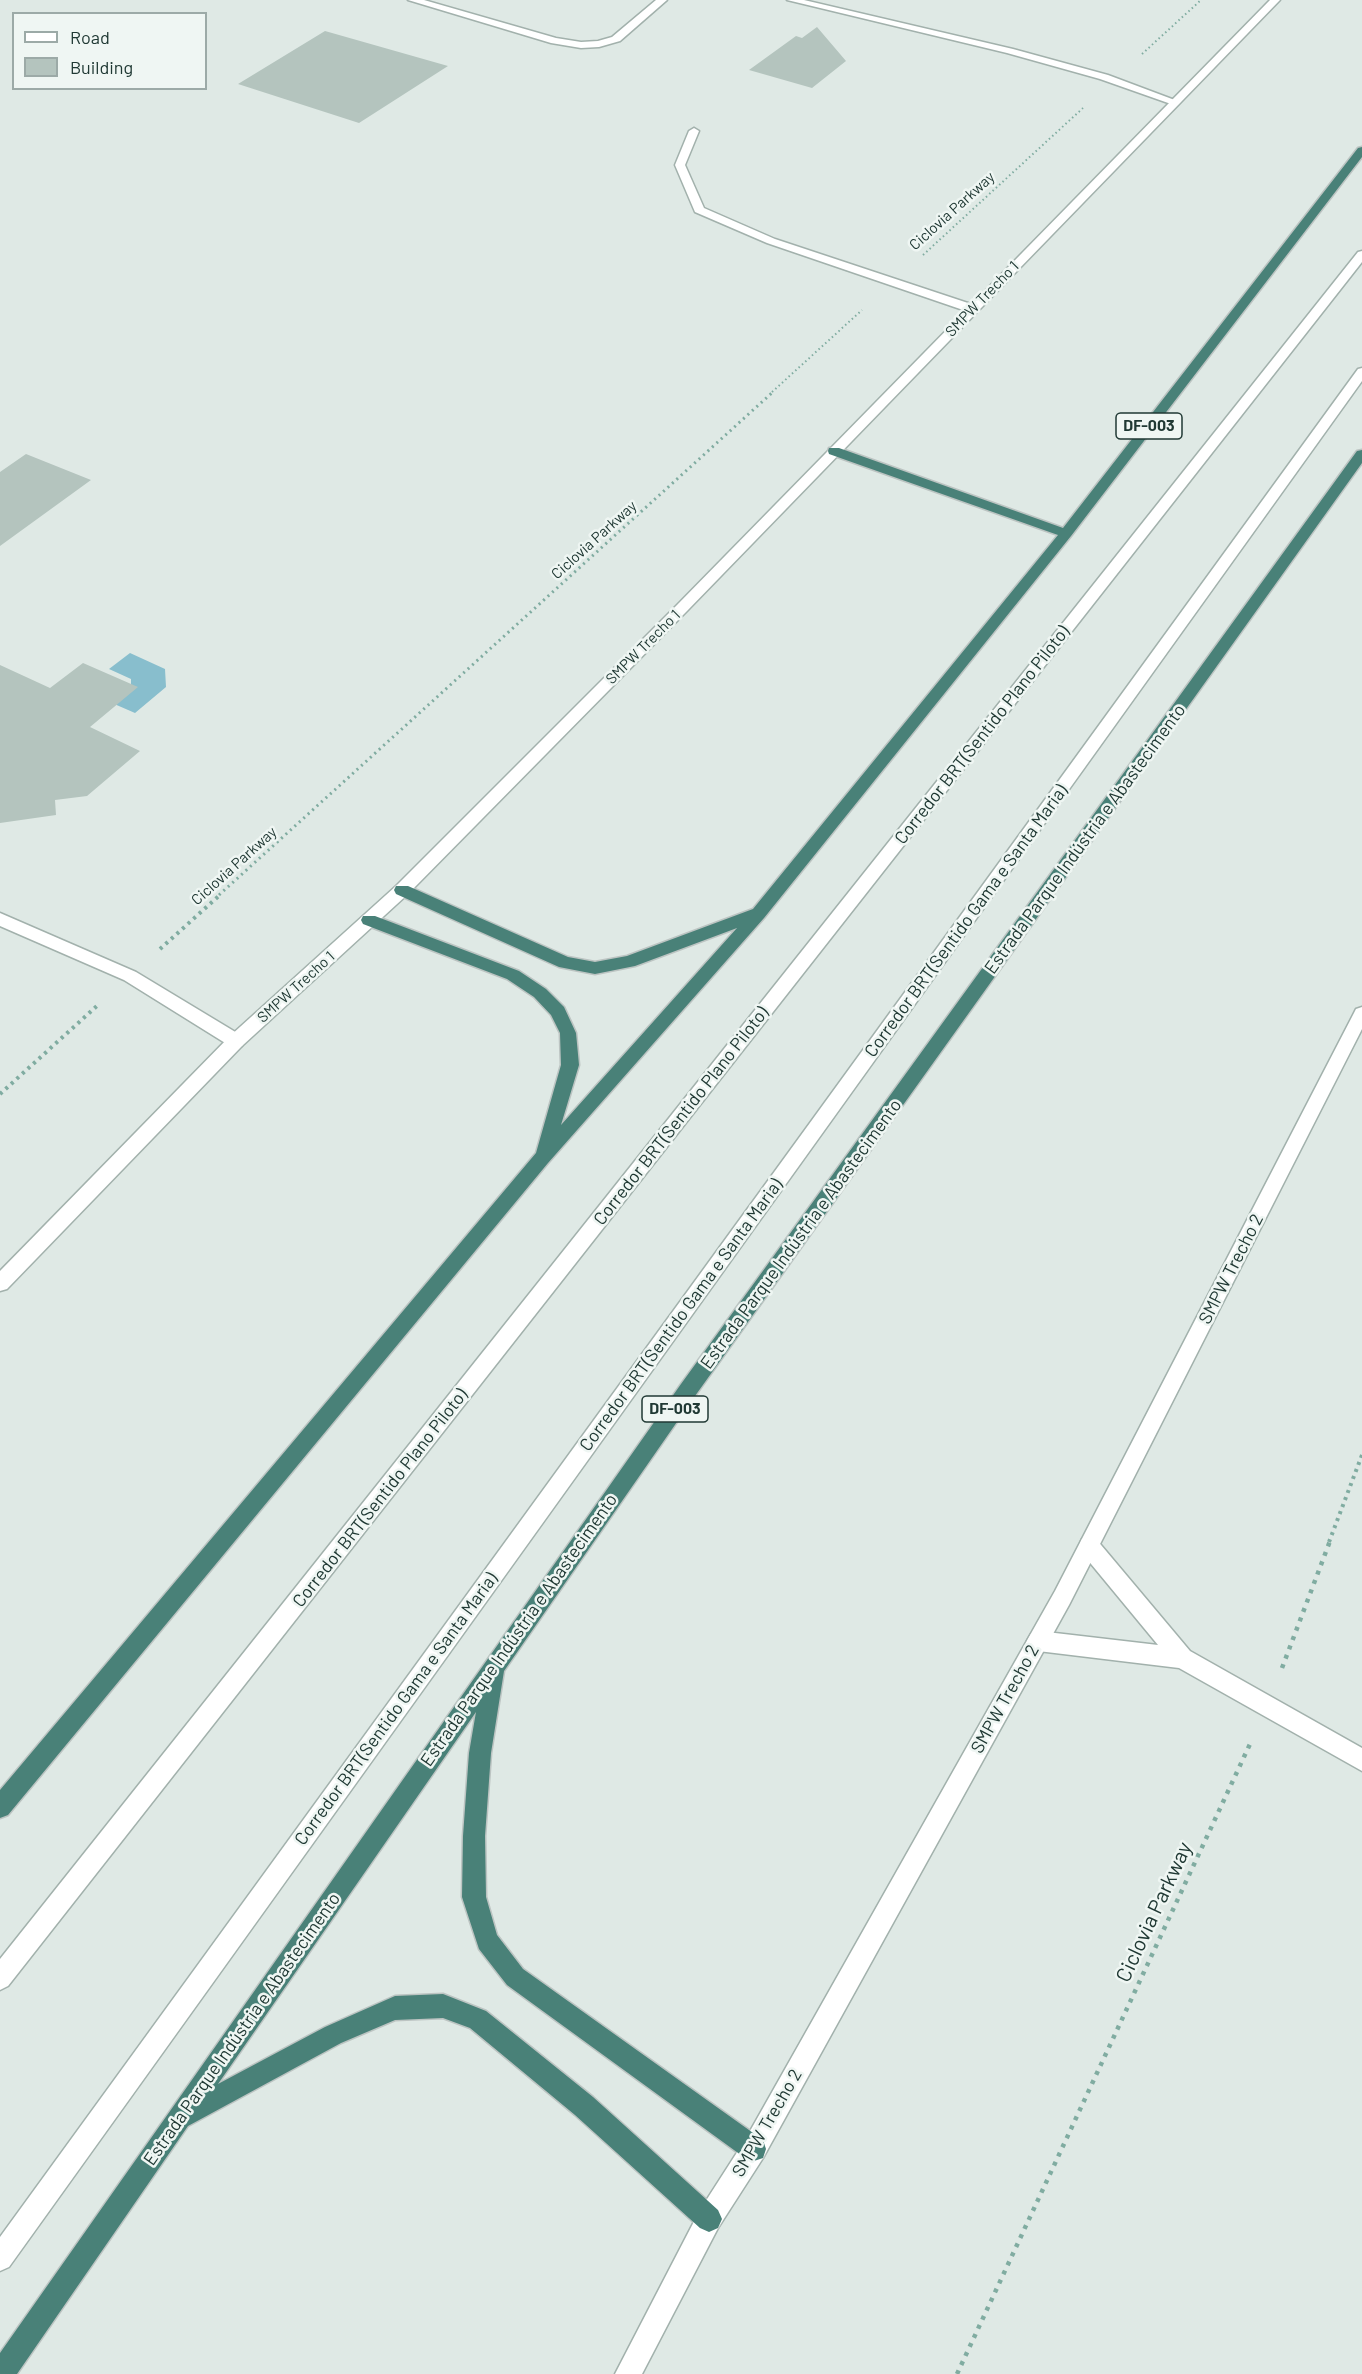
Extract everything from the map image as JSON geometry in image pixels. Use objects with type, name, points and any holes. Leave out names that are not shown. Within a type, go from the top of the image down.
[{"type":"highway","name":"DF-003","points":[[0,1807],[542,1158],[758,914],[1066,533],[1362,150]]},
{"type":"highway","points":[[834,451],[1066,533]]},
{"type":"highway","name":"Estrada Parque Indústria e Abastecimento","points":[[1,2374],[495,1663],[688,1390],[1362,454]]},
{"type":"highway","points":[[402,890],[565,963],[595,968],[629,962],[758,914]]},
{"type":"highway","points":[[369,920],[513,975],[540,993],[558,1011],[568,1033],[570,1065],[542,1158]]},
{"type":"highway","points":[[495,1663],[480,1753],[474,1836],[474,1897],[487,1941],[516,1977],[754,2149]]},
{"type":"highway","points":[[180,2118],[333,2035],[395,2008],[443,2006],[478,2019],[584,2106],[709,2219]]},
{"type":"street","points":[[412,0],[555,41],[581,45],[599,44],[616,39],[662,0]]},
{"type":"street","points":[[792,0],[1009,51],[1114,80],[1175,102]]},
{"type":"street","name":"SMPW Trecho 1","points":[[0,1283],[236,1041],[402,890],[666,625],[1175,102],[1269,2]]},
{"type":"street","points":[[694,131],[680,165],[699,210],[771,241],[973,309]]},
{"type":"street","name":"Corredor BRT(Sentido Plano Piloto)","points":[[0,1978],[1362,254]]},
{"type":"street","name":"Corredor BRT(Sentido Gama e Santa Maria)","points":[[0,2259],[1362,372]]},
{"type":"street","points":[[0,919],[130,976],[236,1041]]},
{"type":"street","name":"SMPW Trecho 2","points":[[628,2374],[709,2219],[754,2149],[1038,1641],[1362,1013]]},
{"type":"street","points":[[1089,1546],[1182,1658],[1362,1760]]},
{"type":"street","points":[[1038,1641],[1182,1658]]},
{"type":"path","name":"Ciclovia Parkway","points":[[0,1094],[1201,0]]},
{"type":"path","name":"Ciclovia Parkway","points":[[957,2374],[1267,1708],[1362,1455]]},
{"type":"water","points":[[130,653],[165,669],[166,687],[135,713],[112,703],[131,687],[131,679],[109,669]]},
{"type":"building","points":[[817,27],[846,61],[812,88],[749,70],[796,36],[802,38]]},
{"type":"building","points":[[325,31],[448,66],[359,123],[238,84]]},
{"type":"building","points":[[26,454],[91,480],[0,546],[0,472]]},
{"type":"building","points":[[83,663],[138,687],[90,727],[140,751],[87,796],[55,800],[56,815],[0,823],[0,665],[50,688]]}]
